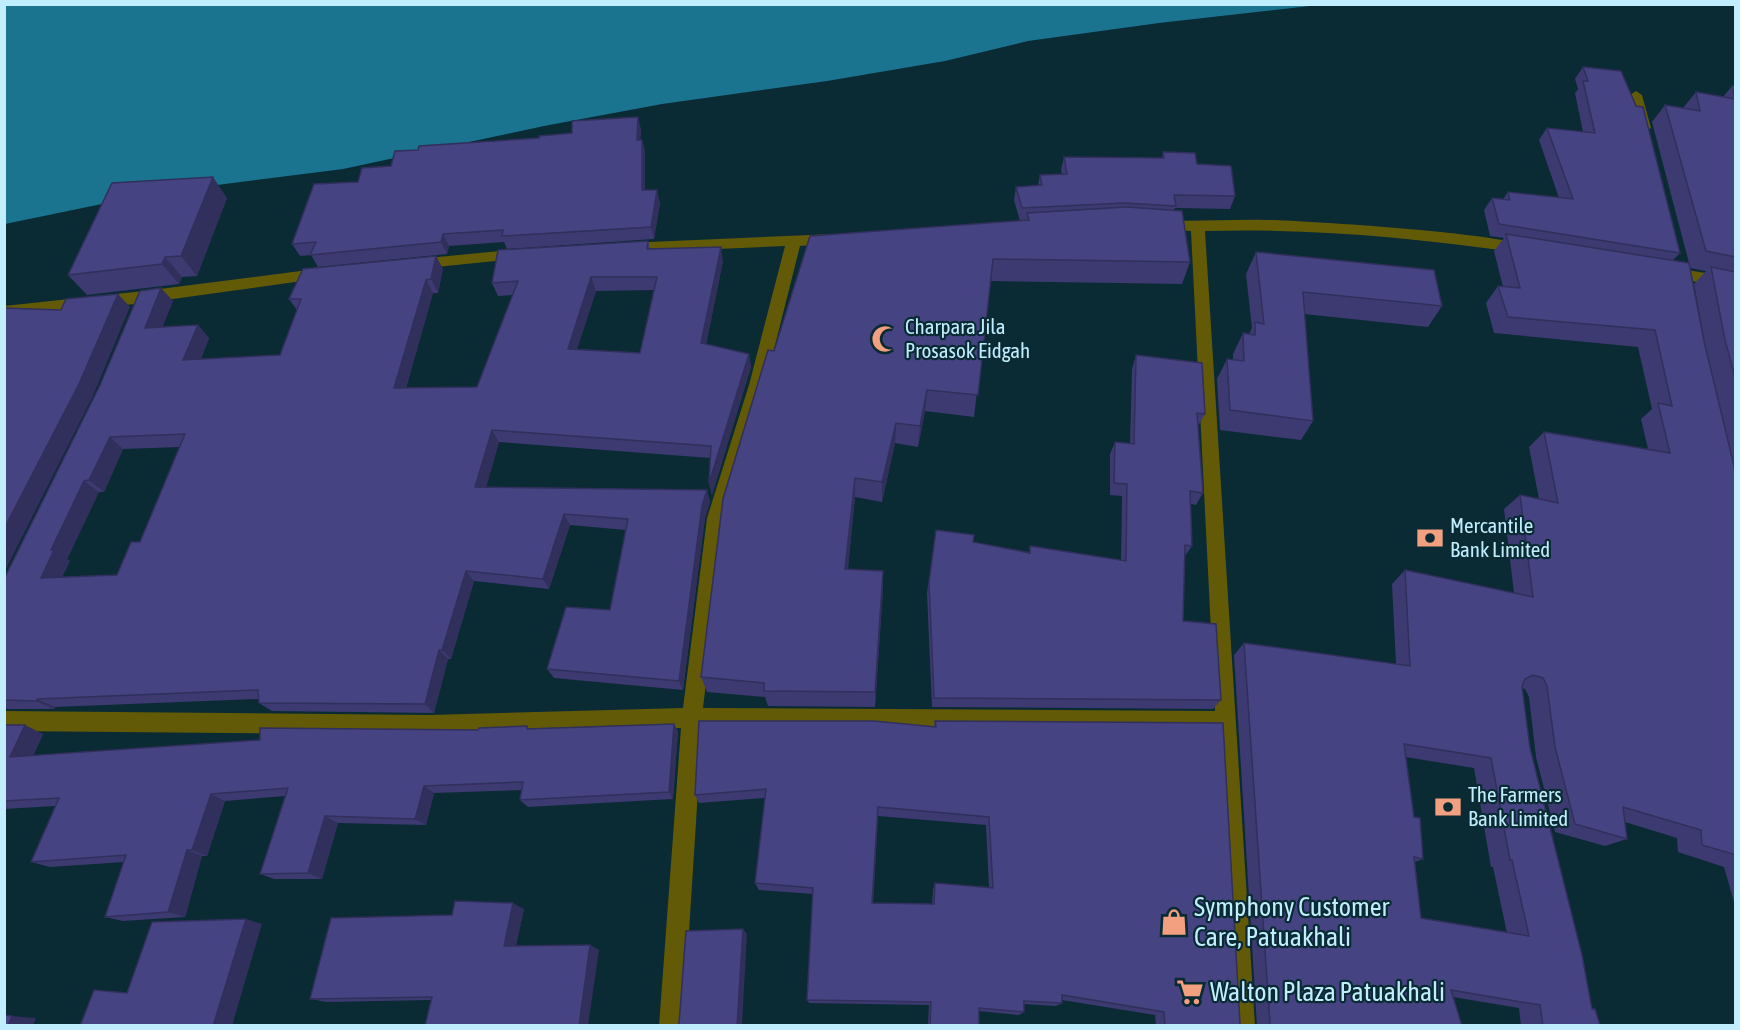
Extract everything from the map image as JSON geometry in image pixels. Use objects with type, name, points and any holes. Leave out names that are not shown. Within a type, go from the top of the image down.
[{"type":"street","points":[[1636,95],[1647,139]]},
{"type":"street","points":[[1142,224],[1198,228],[1277,225],[1463,239],[1532,250]]},
{"type":"street","points":[[1198,228],[1243,1026]]},
{"type":"street","points":[[615,249],[852,238]]},
{"type":"street","points":[[671,1026],[692,718],[716,518],[757,385],[794,241]]},
{"type":"street","points":[[1676,252],[1683,280]]},
{"type":"street","points":[[403,266],[532,253]]},
{"type":"street","points":[[1652,269],[1683,280],[1736,284]]},
{"type":"street","points":[[4,312],[144,297],[345,271]]},
{"type":"street","points":[[136,317],[144,297]]},
{"type":"street","points":[[4,721],[429,725],[692,718],[1224,721]]},
{"type":"water","points":[[5,5],[1319,5],[1028,41],[945,61],[827,81],[662,104],[544,126],[343,169],[155,193],[5,224]]},
{"type":"building","points":[[1583,67],[1621,71],[1636,106],[1643,107],[1680,253],[1499,224],[1492,198],[1510,200],[1508,192],[1573,199],[1547,128],[1595,133],[1583,81],[1588,81]]},
{"type":"building","points":[[1732,86],[1736,86],[1736,257],[1706,251],[1665,105],[1700,111],[1696,92],[1735,99]]},
{"type":"building","points":[[638,117],[637,140],[642,140],[642,190],[657,190],[651,227],[502,236],[503,230],[443,234],[441,242],[310,255],[316,242],[292,244],[314,184],[358,182],[362,168],[391,166],[395,151],[418,150],[419,146],[539,138],[539,136],[572,133],[572,121]]},
{"type":"building","points":[[1163,152],[1195,153],[1197,164],[1231,166],[1235,196],[1174,195],[1176,206],[1124,203],[1022,208],[1016,187],[1042,185],[1040,175],[1067,174],[1064,157],[1164,158]]},
{"type":"building","points":[[213,177],[181,256],[165,257],[162,264],[68,275],[112,183]]},
{"type":"building","points":[[1127,207],[1182,211],[1190,262],[993,259],[978,395],[927,390],[920,426],[896,423],[882,482],[855,478],[845,569],[883,571],[875,692],[764,691],[764,683],[701,677],[723,499],[768,350],[774,351],[810,236],[1029,220],[1027,213]]},
{"type":"building","points":[[1506,234],[1689,263],[1704,341],[1736,474],[1736,855],[1702,845],[1701,830],[1623,807],[1627,839],[1575,824],[1555,747],[1547,686],[1543,678],[1533,675],[1525,679],[1522,686],[1530,748],[1582,955],[1592,1009],[1595,1009],[1602,1026],[1543,1026],[1540,1005],[1451,990],[1462,1026],[1268,1026],[1270,1023],[1244,643],[1410,666],[1405,570],[1533,597],[1520,495],[1558,503],[1544,432],[1670,453],[1658,403],[1672,406],[1655,330],[1508,317],[1498,286],[1520,288]],"holes":[[[1404,744],[1491,758],[1510,860],[1512,860],[1529,936],[1421,918],[1414,857],[1423,859],[1420,818],[1414,817]]]},
{"type":"building","points":[[648,241],[647,249],[721,247],[701,343],[749,354],[709,483],[711,446],[492,430],[475,487],[707,490],[702,506],[679,681],[547,669],[566,607],[610,610],[628,519],[564,514],[543,579],[466,571],[442,650],[439,650],[425,704],[259,703],[258,690],[37,699],[36,701],[4,700],[4,579],[100,385],[140,291],[161,288],[145,328],[198,325],[183,360],[280,355],[301,299],[289,299],[303,269],[436,256],[431,279],[426,280],[394,388],[477,387],[518,281],[492,283],[498,250]],"holes":[[[591,277],[657,277],[640,353],[568,349]],[[185,434],[140,542],[131,542],[117,575],[41,578],[54,550],[51,550],[84,481],[89,480],[110,437]]]},
{"type":"building","points":[[1256,252],[1434,270],[1442,306],[1303,292],[1313,421],[1230,410],[1227,359],[1244,361],[1243,333],[1255,335],[1255,322],[1264,324]]},
{"type":"building","points":[[1711,267],[1736,272],[1736,381],[1725,340]]},
{"type":"building","points":[[118,294],[79,384],[4,529],[4,308],[61,310],[66,299]]},
{"type":"building","points":[[1136,355],[1202,363],[1205,414],[1197,413],[1203,493],[1190,491],[1192,546],[1185,545],[1183,621],[1216,624],[1221,700],[934,698],[929,582],[936,530],[974,535],[973,542],[1030,553],[1030,546],[1126,561],[1127,484],[1114,483],[1115,442],[1134,444]]},
{"type":"building","points":[[699,721],[874,721],[936,727],[935,721],[1223,723],[1240,1024],[1242,1026],[1165,1026],[1164,1012],[1062,995],[1062,1003],[1024,1001],[1024,1012],[979,1008],[979,1026],[930,1026],[931,1002],[807,1000],[813,888],[755,883],[766,789],[695,795]],"holes":[[[878,807],[989,817],[993,888],[935,883],[934,904],[872,903]]]},
{"type":"building","points":[[674,724],[669,792],[520,800],[523,782],[424,786],[415,819],[325,816],[308,873],[260,874],[288,788],[211,794],[192,850],[187,850],[168,912],[105,917],[126,855],[31,862],[59,798],[4,801],[4,725],[25,725],[10,757],[260,740],[260,728],[478,730],[479,728],[527,726],[527,729]]},
{"type":"building","points":[[455,901],[513,903],[504,946],[590,945],[579,1026],[425,1026],[432,997],[310,999],[331,918],[452,915]]},
{"type":"building","points":[[246,919],[213,1026],[80,1026],[94,990],[127,993],[152,922]]},
{"type":"building","points":[[743,929],[737,1026],[674,1026],[679,1024],[686,931]]},
{"type":"building","points":[[4,1015],[12,1016],[8,1026],[4,1026]]},
{"type":"place","name":"Charpara Jila Prosasok Eidgah","points":[[885,339]]},
{"type":"place","name":"Mercantile Bank Limited","points":[[1430,538]]},
{"type":"place","name":"The Farmers Bank Limited","points":[[1448,807]]},
{"type":"place","name":"Symphony Customer Care, Patuakhali","points":[[1174,922]]},
{"type":"place","name":"Walton Plaza Patuakhali","points":[[1190,992]]}]
